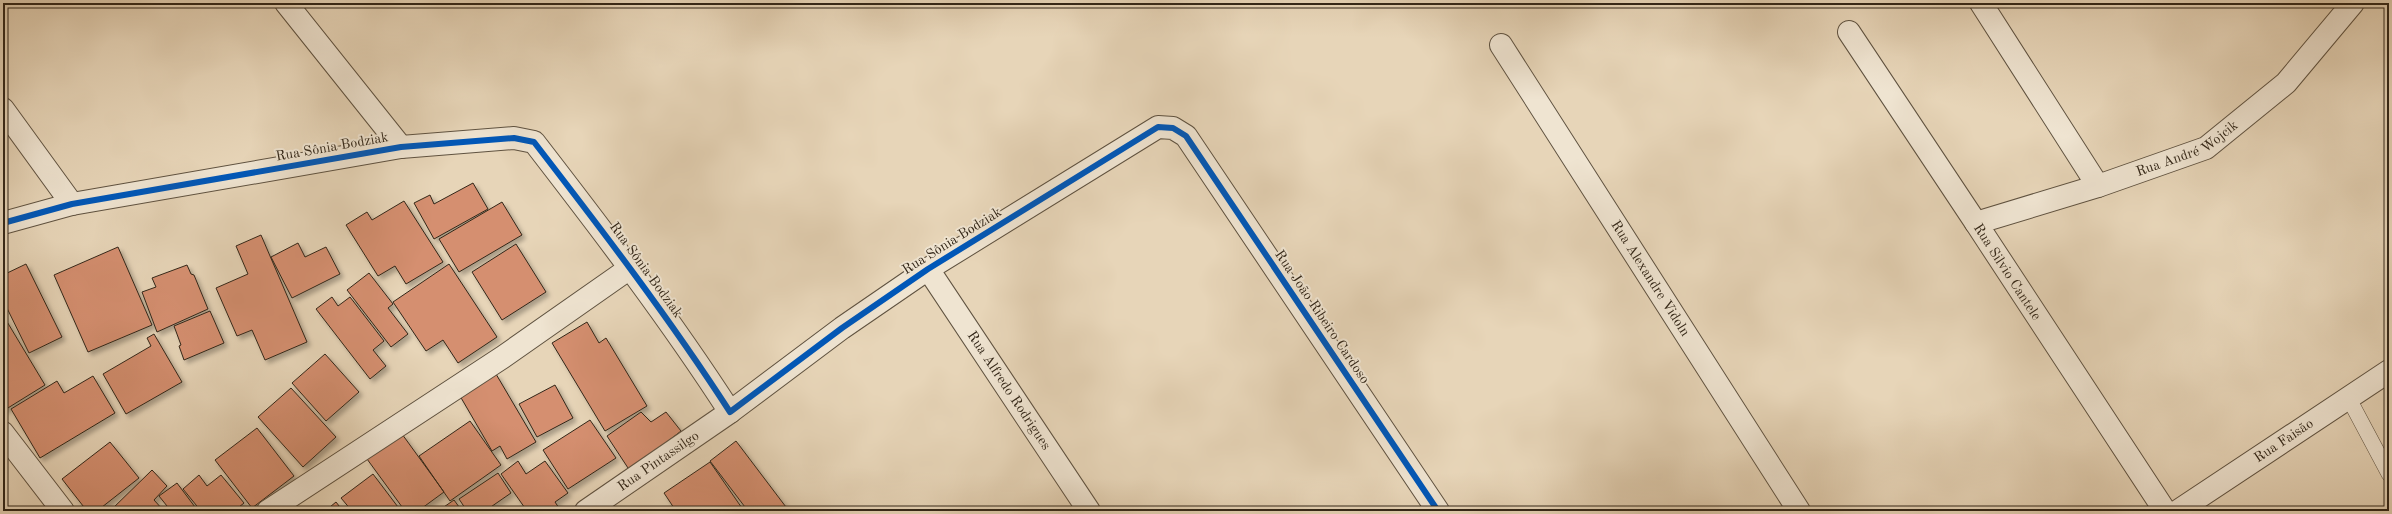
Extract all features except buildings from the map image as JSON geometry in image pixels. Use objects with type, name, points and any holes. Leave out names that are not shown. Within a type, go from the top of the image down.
[{"type":"street","points":[[286,3],[400,147]]},
{"type":"street","points":[[1981,3],[2098,186]]},
{"type":"street","name":"Rua André Wojcik","points":[[1976,223],[2098,186],[2206,148],[2286,83],[2353,3]]},
{"type":"street","name":"Rua Silvio Cantele","points":[[1850,32],[2165,511]]},
{"type":"street","name":"Rua Alexandre Vidoln","points":[[1501,45],[1799,511]]},
{"type":"street","points":[[3,110],[72,204]]},
{"type":"street","name":"Rua Sônia Bodziak","points":[[3,223],[72,204],[400,147],[514,138],[534,142],[630,268],[696,359],[730,412],[842,328],[928,270],[1158,127],[1173,128],[1186,136]]},
{"type":"street","name":"Rua João Ribeiro Cardoso","points":[[1186,136],[1438,511]]},
{"type":"street","points":[[268,511],[503,357],[630,268]]},
{"type":"street","name":"Rua Alfredo Rodrigues","points":[[928,270],[1089,511]]},
{"type":"street","name":"Rua Faisão","points":[[2178,511],[2389,371]]},
{"type":"street","name":"Rua Pintassilgo","points":[[586,511],[730,412]]},
{"type":"street","points":[[3,433],[64,511]]},
{"type":"lane","points":[[2348,398],[2389,474]]},
{"type":"cycle path","points":[[3,223],[72,204],[401,147],[514,138],[534,142],[660,309],[730,412],[842,328],[928,269],[1158,127],[1173,128],[1186,136],[1438,511]]}]
